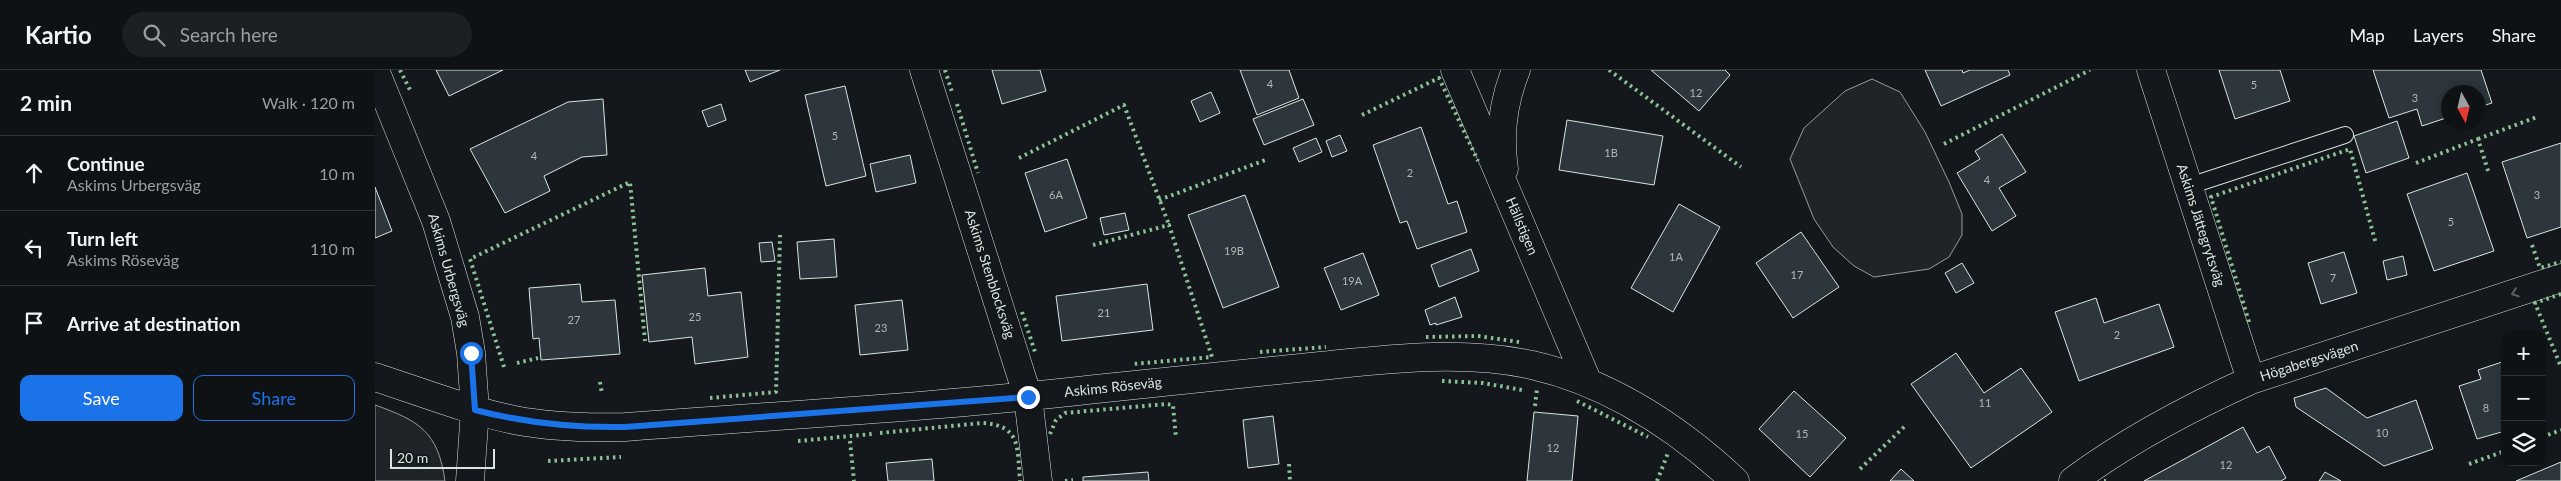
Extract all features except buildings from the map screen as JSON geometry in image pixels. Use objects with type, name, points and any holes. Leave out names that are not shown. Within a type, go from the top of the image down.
[{"type":"street","name":"Askims Urbergsväg","points":[[375,70],[436,221],[465,316],[475,410],[470,481]]},
{"type":"street","name":"Askims Stenblocksväg","points":[[924,70],[1028,397],[1038,481]]},
{"type":"street","name":"Hällstigen","points":[[1455,70],[1588,383]]},
{"type":"street","points":[[1508,193],[1503,162],[1502,129],[1506,101],[1516,70]]},
{"type":"street","name":"Askims Jättegrytsväg","points":[[2151,70],[2251,380]]},
{"type":"street","name":"Högabergsvägen","points":[[2073,481],[2147,432],[2215,396],[2251,380],[2561,278]]},
{"type":"street","name":"Askims Röseväg","points":[[375,377],[475,410],[515,420],[582,428],[625,427],[1028,397],[1392,359],[1443,357],[1483,359],[1532,365],[1588,383],[1627,400],[1660,420],[1703,451],[1735,481]]},
{"type":"lane","points":[[2189,186],[2345,135]]},
{"type":"shaded area","points":[[1872,79],[1900,92],[1925,132],[1962,214],[1962,235],[1949,257],[1929,269],[1874,277],[1854,266],[1833,247],[1814,219],[1790,159],[1804,128],[1845,91]]},
{"type":"shaded area","points":[[375,405],[404,417],[424,431],[432,440],[437,451],[445,481],[375,481]]},
{"type":"hedge","points":[[400,70],[411,92]]},
{"type":"hedge","points":[[945,70],[952,92]]},
{"type":"hedge","points":[[1609,70],[1741,167]]},
{"type":"hedge","points":[[1944,144],[2090,70]]},
{"type":"hedge","points":[[1362,115],[1439,78],[1478,161]]},
{"type":"hedge","points":[[957,104],[978,173]]},
{"type":"hedge","points":[[1019,158],[1124,105],[1169,225]]},
{"type":"hedge","points":[[2478,139],[2537,117]]},
{"type":"hedge","points":[[2416,163],[2478,139],[2489,174]]},
{"type":"hedge","points":[[2249,322],[2211,197],[2350,149],[2376,244]]},
{"type":"hedge","points":[[1159,200],[1268,159]]},
{"type":"hedge","points":[[504,367],[470,259],[630,182],[645,341]]},
{"type":"hedge","points":[[1093,245],[1169,225],[1212,357],[1133,364]]},
{"type":"hedge","points":[[710,398],[776,392],[780,235]]},
{"type":"hedge","points":[[2532,245],[2540,268],[2561,262]]},
{"type":"hedge","points":[[2561,294],[2535,303],[2561,367]]},
{"type":"hedge","points":[[1022,312],[1036,355]]},
{"type":"hedge","points":[[1426,337],[1478,336],[1519,342]]},
{"type":"hedge","points":[[1260,352],[1326,347]]},
{"type":"hedge","points":[[517,363],[538,358]]},
{"type":"hedge","points":[[1442,381],[1483,383],[1522,390]]},
{"type":"hedge","points":[[600,382],[602,394]]},
{"type":"hedge","points":[[1535,406],[1537,389]]},
{"type":"hedge","points":[[1577,401],[1648,437]]},
{"type":"hedge","points":[[1050,434],[1056,420],[1065,413],[1166,404],[1173,405],[1176,438]]},
{"type":"hedge","points":[[880,433],[982,423],[1004,428],[1015,441],[1020,481]]},
{"type":"hedge","points":[[1860,469],[1905,426]]},
{"type":"hedge","points":[[2546,436],[2561,430]]},
{"type":"hedge","points":[[798,441],[872,434]]},
{"type":"hedge","points":[[850,441],[854,481]]},
{"type":"hedge","points":[[2469,464],[2501,452]]},
{"type":"hedge","points":[[1657,481],[1668,453]]},
{"type":"hedge","points":[[548,461],[621,457]]},
{"type":"hedge","points":[[1289,464],[1290,481]]},
{"type":"hedge","points":[[1065,481],[1073,480]]},
{"type":"route","points":[[471,353],[475,410],[515,420],[582,428],[625,427],[1028,397]]}]
